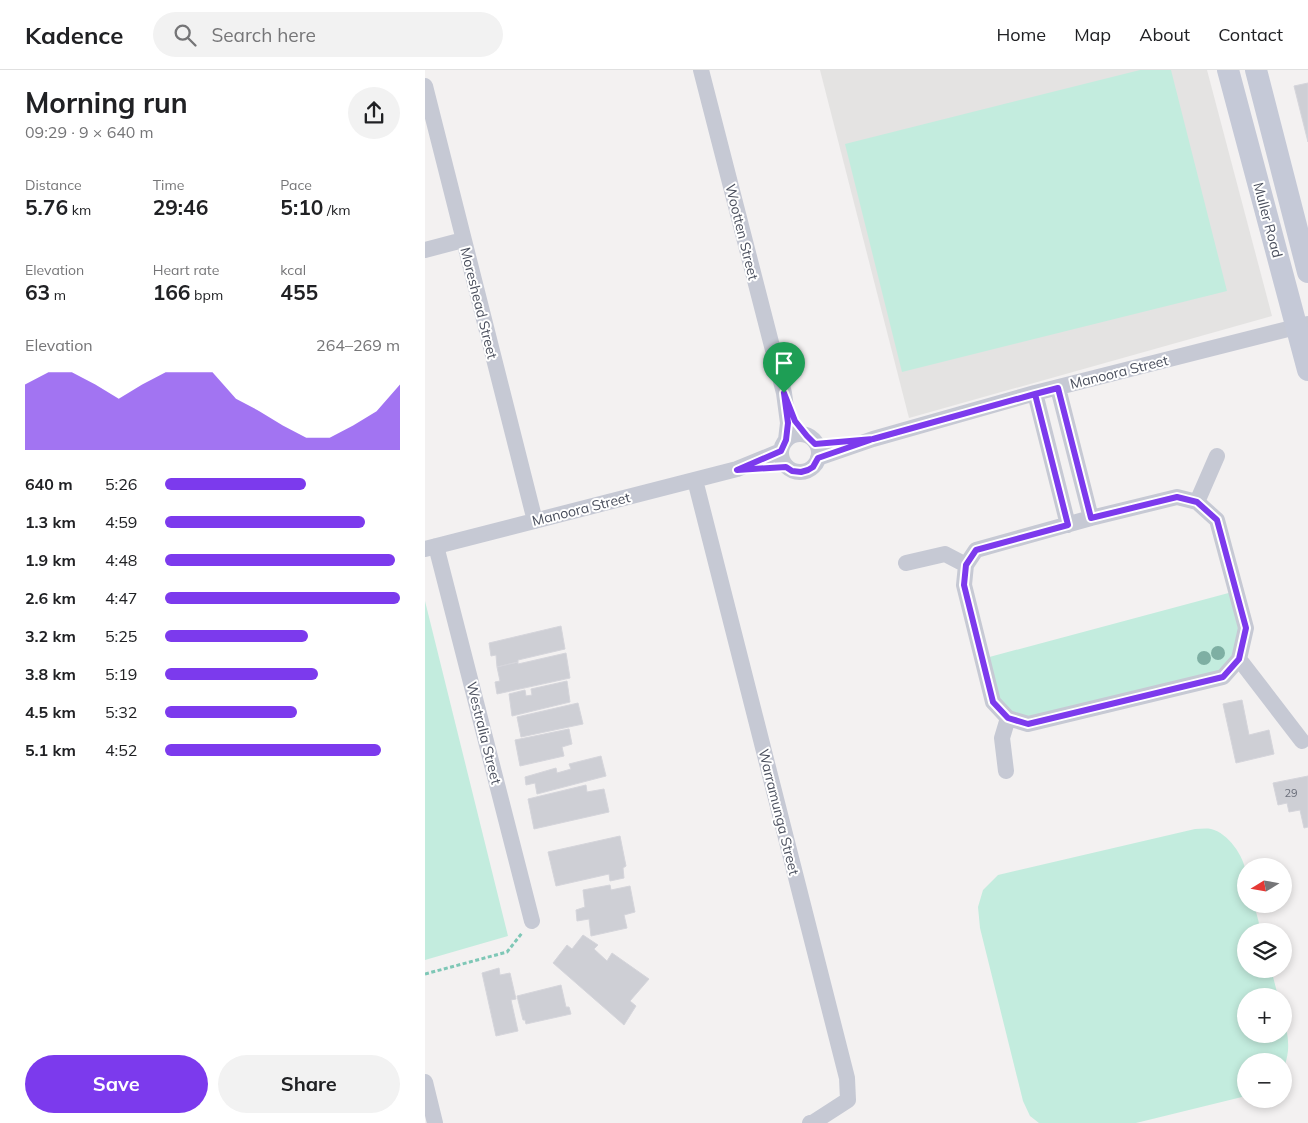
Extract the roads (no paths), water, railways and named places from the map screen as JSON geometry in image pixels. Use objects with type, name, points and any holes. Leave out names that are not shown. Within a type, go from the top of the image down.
[{"type":"main road","name":"Muller Road","points":[[1228,70],[1302,326],[1308,370]]},
{"type":"main road","name":"Muller Road","points":[[1256,70],[1308,272]]},
{"type":"street","name":"Wootten Street","points":[[701,70],[784,393],[788,423],[785,453]]},
{"type":"street","name":"Moreshead Street","points":[[425,86],[535,521]]},
{"type":"street","points":[[425,250],[463,240]]},
{"type":"street","name":"Manoora Street","points":[[814,446],[873,439],[1035,394],[1302,326]]},
{"type":"street","points":[[1058,388],[1091,518]]},
{"type":"street","name":"Wootten Street","points":[[784,393],[795,421],[814,446]]},
{"type":"street","points":[[1035,394],[1068,525]]},
{"type":"street","points":[[798,435],[814,446],[813,467],[805,472],[795,472],[785,453],[792,436],[798,435]]},
{"type":"street","name":"Manoora Street","points":[[430,547],[737,470],[785,453]]},
{"type":"street","points":[[1197,502],[1217,456]]},
{"type":"street","name":"Warramunga Street","points":[[695,480],[847,1078],[848,1100],[810,1123]]},
{"type":"street","points":[[1177,497],[1197,502],[1217,520],[1246,628],[1239,659],[1223,677],[1028,724],[1008,718],[993,702],[964,585],[966,565],[976,550],[1091,518],[1177,497]]},
{"type":"street","name":"Westralia Street","points":[[430,547],[532,921]]},
{"type":"street","points":[[905,563],[945,554],[966,565]]},
{"type":"street","points":[[1239,659],[1302,741]]},
{"type":"street","points":[[1006,771],[1003,738],[1008,718]]},
{"type":"street","points":[[425,1082],[435,1123]]}]
